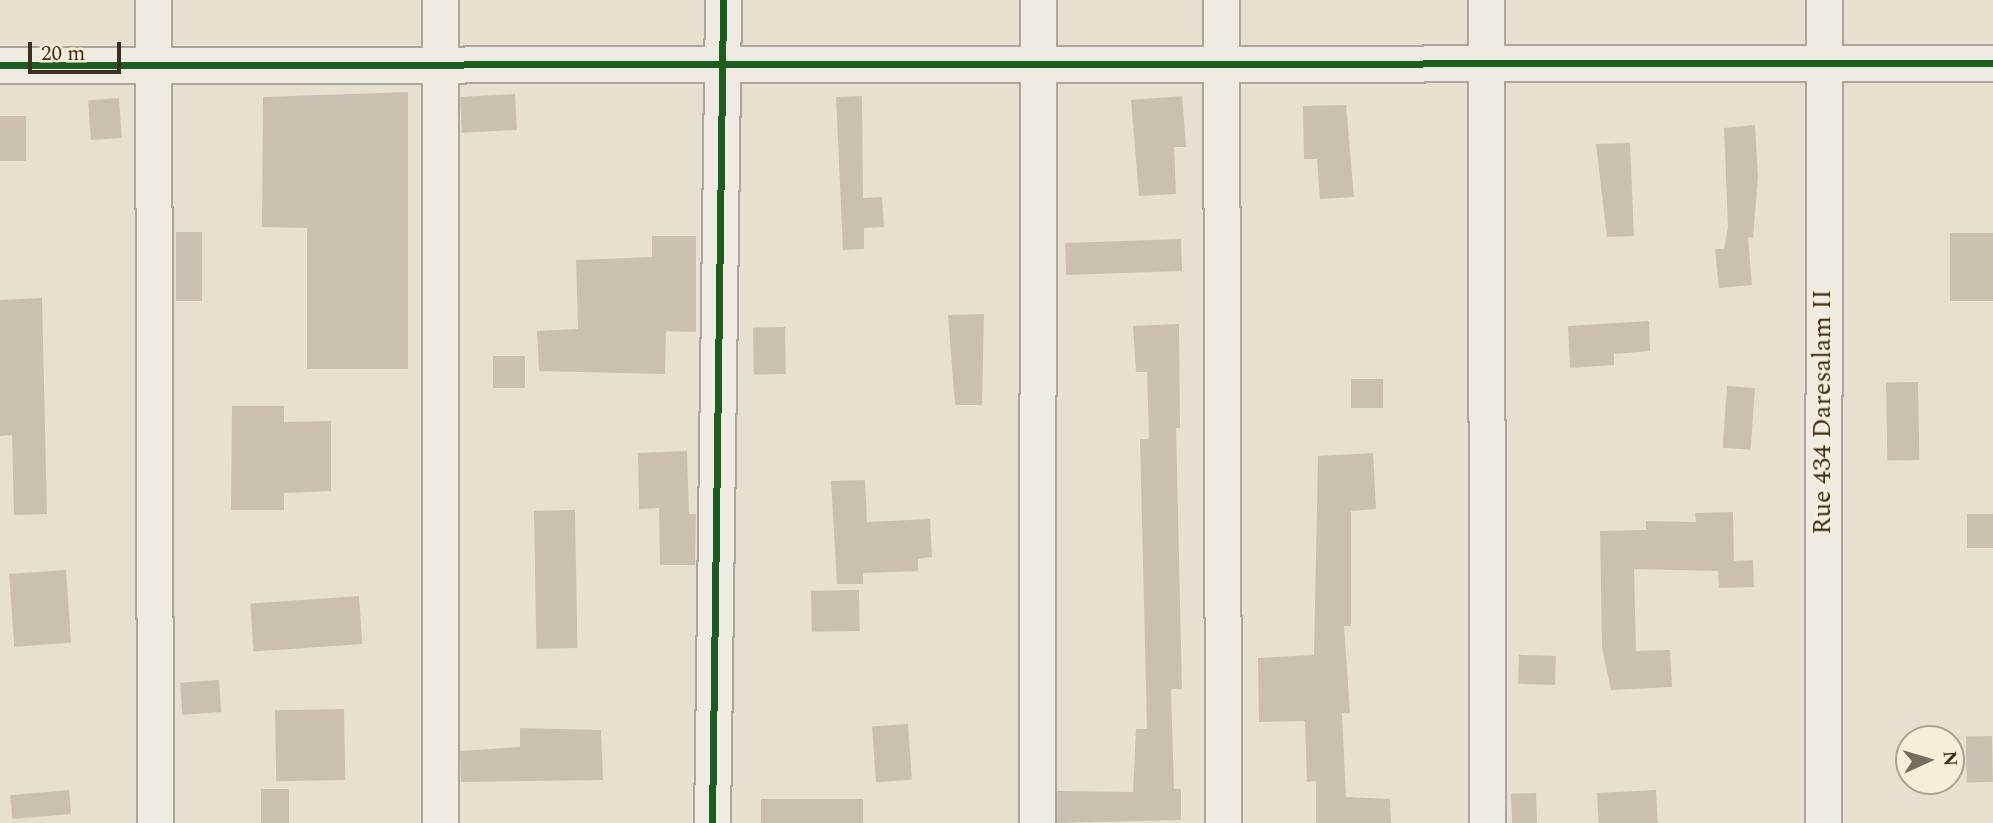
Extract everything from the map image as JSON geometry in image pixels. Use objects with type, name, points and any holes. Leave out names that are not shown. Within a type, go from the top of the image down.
[{"type":"street","points":[[153,0],[155,823]]},
{"type":"street","points":[[440,0],[440,823]]},
{"type":"street","points":[[712,823],[723,0]]},
{"type":"street","points":[[1037,823],[1038,0]]},
{"type":"street","points":[[1221,0],[1223,823]]},
{"type":"street","points":[[1486,0],[1487,823]]},
{"type":"street","name":"Rue 434 Daresalam II","points":[[1823,823],[1824,0]]},
{"type":"street","points":[[0,65],[723,62],[1993,63]]},
{"type":"building","points":[[408,92],[408,369],[307,369],[307,228],[262,227],[263,97]]},
{"type":"building","points":[[515,94],[517,130],[462,133],[460,97]]},
{"type":"building","points":[[862,96],[863,198],[882,197],[884,227],[864,228],[864,249],[843,250],[836,97]]},
{"type":"building","points":[[1182,96],[1186,147],[1174,147],[1176,194],[1139,196],[1131,100]]},
{"type":"building","points":[[119,98],[122,138],[91,140],[88,100]]},
{"type":"building","points":[[1346,105],[1354,197],[1320,199],[1317,159],[1304,159],[1303,106]]},
{"type":"building","points":[[0,116],[26,116],[26,161],[0,161]]},
{"type":"building","points":[[1755,125],[1758,177],[1753,238],[1748,237],[1752,285],[1719,288],[1715,249],[1724,249],[1728,227],[1724,128]]},
{"type":"building","points":[[1630,143],[1634,236],[1607,237],[1596,144]]},
{"type":"building","points":[[176,232],[202,232],[202,301],[176,301]]},
{"type":"building","points":[[1950,233],[1993,233],[1993,301],[1950,301]]},
{"type":"building","points":[[652,236],[696,236],[696,332],[666,331],[665,374],[539,371],[537,331],[578,329],[576,260],[652,257]]},
{"type":"building","points":[[1181,239],[1182,271],[1066,275],[1065,243]]},
{"type":"building","points":[[42,298],[47,514],[14,515],[12,435],[0,436],[0,300]]},
{"type":"building","points":[[984,314],[982,405],[955,405],[948,315]]},
{"type":"building","points":[[1649,321],[1650,351],[1614,354],[1614,365],[1570,368],[1568,326]]},
{"type":"building","points":[[1179,324],[1180,428],[1176,428],[1182,689],[1171,689],[1174,789],[1181,789],[1181,820],[1057,823],[1057,791],[1133,792],[1136,729],[1147,729],[1140,439],[1149,439],[1147,372],[1136,372],[1133,326]]},
{"type":"building","points":[[785,327],[786,374],[754,375],[753,328]]},
{"type":"building","points":[[493,356],[525,356],[525,388],[493,388]]},
{"type":"building","points":[[1351,379],[1383,379],[1383,408],[1351,408]]},
{"type":"building","points":[[1918,382],[1919,460],[1887,461],[1886,383]]},
{"type":"building","points":[[1727,386],[1755,388],[1751,450],[1723,448]]},
{"type":"building","points":[[232,406],[284,406],[284,422],[331,421],[331,491],[284,493],[284,510],[231,510]]},
{"type":"building","points":[[687,451],[689,514],[696,514],[695,565],[660,565],[659,508],[639,509],[638,453]]},
{"type":"building","points":[[1373,453],[1376,509],[1351,511],[1351,626],[1344,626],[1350,713],[1342,713],[1346,797],[1390,799],[1391,823],[1316,823],[1316,781],[1307,782],[1305,721],[1259,722],[1258,658],[1314,655],[1318,456]]},
{"type":"building","points":[[865,480],[867,522],[930,519],[932,557],[918,559],[918,571],[863,573],[863,584],[837,584],[831,481]]},
{"type":"building","points":[[575,510],[577,648],[536,649],[534,511]]},
{"type":"building","points":[[1733,512],[1734,561],[1753,560],[1754,587],[1719,588],[1718,571],[1634,569],[1636,651],[1670,650],[1672,687],[1611,690],[1602,648],[1600,531],[1646,530],[1646,521],[1696,522],[1695,513]]},
{"type":"building","points":[[1967,514],[1993,514],[1993,548],[1967,548]]},
{"type":"building","points":[[66,570],[71,643],[14,647],[9,574]]},
{"type":"building","points":[[859,590],[860,631],[812,632],[811,591]]},
{"type":"building","points":[[359,596],[362,644],[254,651],[250,604]]},
{"type":"building","points":[[1519,655],[1556,656],[1555,685],[1518,684]]},
{"type":"building","points":[[219,680],[221,712],[182,715],[180,683]]},
{"type":"building","points":[[344,709],[345,780],[276,781],[275,710]]},
{"type":"building","points":[[908,724],[912,780],[876,782],[872,727]]},
{"type":"building","points":[[520,728],[601,730],[603,780],[461,782],[460,751],[520,747]]},
{"type":"building","points":[[1966,736],[1992,736],[1993,782],[1967,782]]},
{"type":"building","points":[[261,789],[289,789],[289,823],[261,823]]},
{"type":"building","points":[[69,790],[71,814],[12,819],[10,795]]},
{"type":"building","points":[[1656,790],[1658,823],[1599,823],[1597,793]]},
{"type":"building","points":[[1536,793],[1537,823],[1512,823],[1511,794]]},
{"type":"building","points":[[761,799],[863,799],[863,823],[761,823]]},
{"type":"cycle path","points":[[712,823],[723,0]]},
{"type":"cycle path","points":[[0,65],[1993,63]]}]
